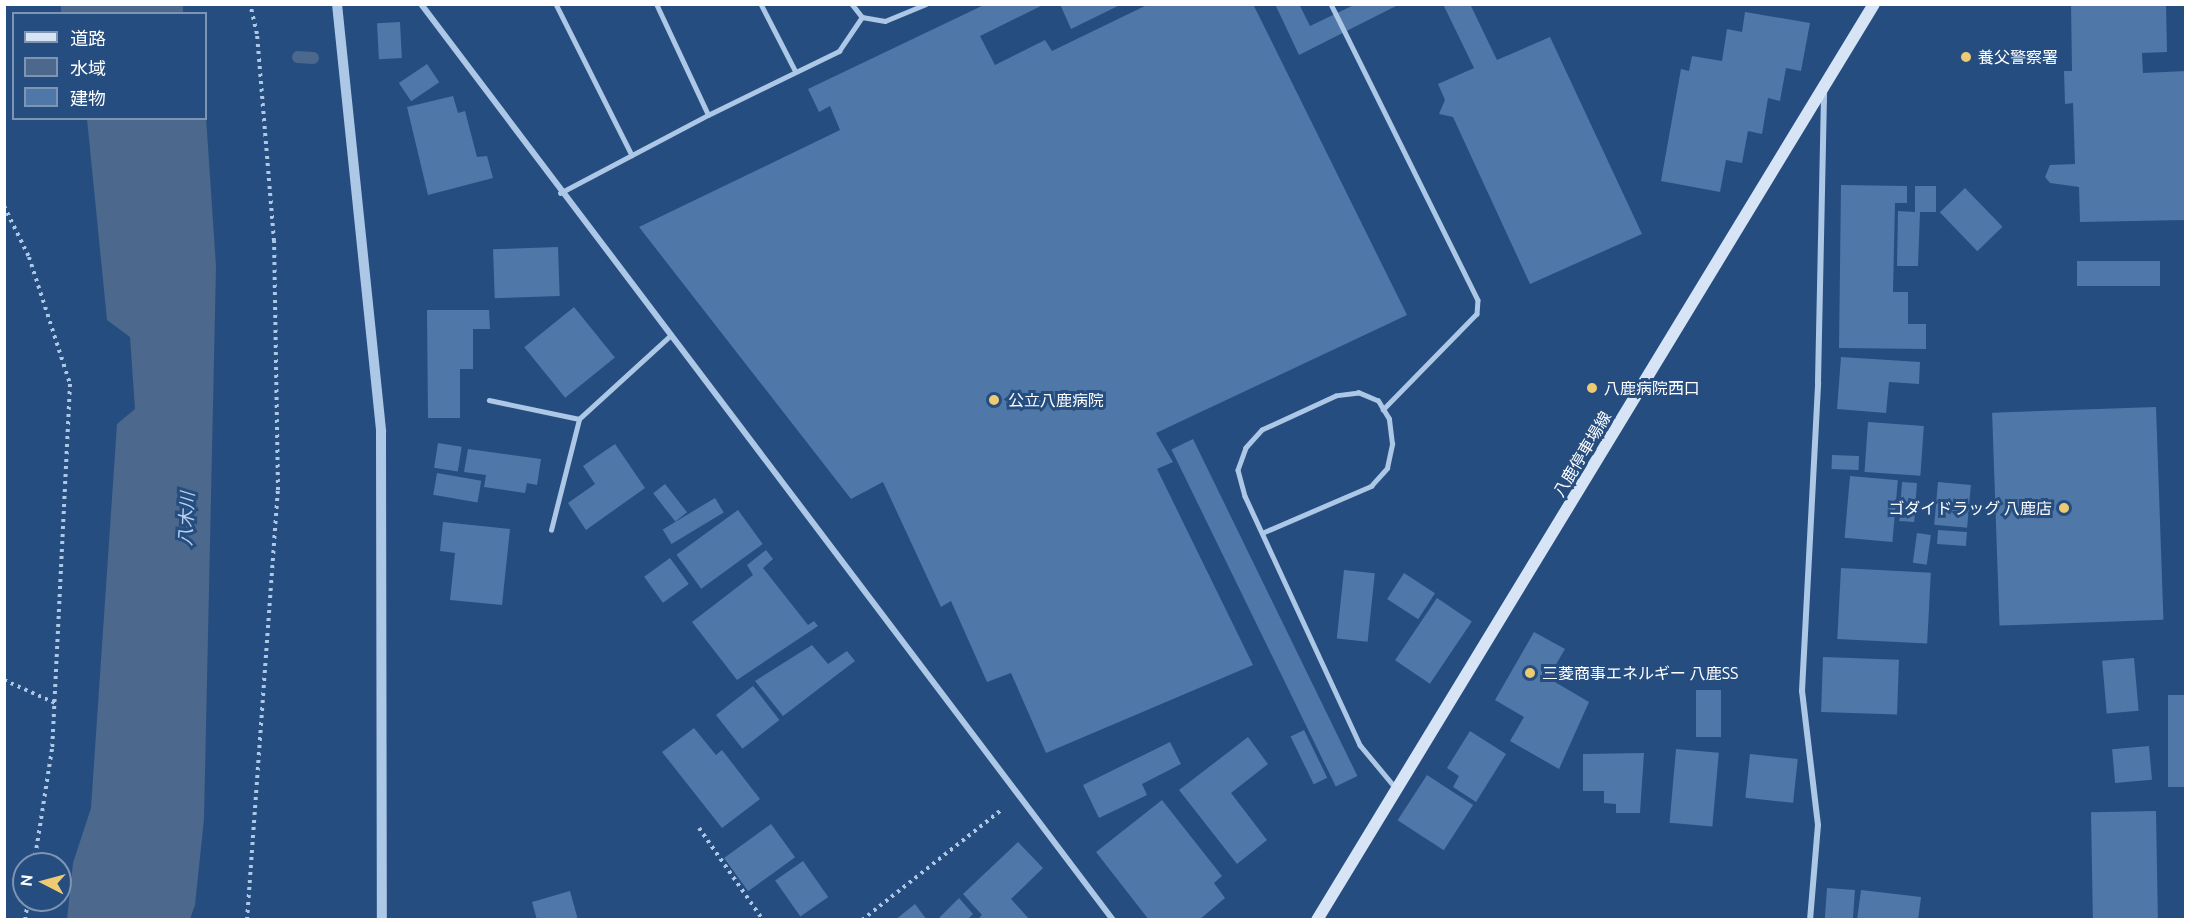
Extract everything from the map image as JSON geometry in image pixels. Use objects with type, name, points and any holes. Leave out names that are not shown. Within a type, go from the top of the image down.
[{"type":"main road","name":"八鹿停車場線","points":[[1317,920],[1874,4]]},
{"type":"street","points":[[337,4],[381,432],[382,920]]},
{"type":"street","points":[[421,4],[560,194],[670,336],[1017,798],[1113,920]]},
{"type":"street","points":[[1810,920],[1818,825],[1802,691],[1818,382],[1824,88]]},
{"type":"lane","points":[[556,4],[632,155]]},
{"type":"lane","points":[[656,4],[708,115]]},
{"type":"lane","points":[[761,4],[796,72]]},
{"type":"lane","points":[[852,4],[862,16],[885,21],[926,4]]},
{"type":"lane","points":[[1331,4],[1478,300],[1477,314],[1383,410]]},
{"type":"lane","points":[[560,194],[708,115],[839,51],[862,16]]},
{"type":"lane","points":[[551,530],[579,418],[670,336]]},
{"type":"lane","points":[[1262,533],[1371,486],[1387,468],[1392,444],[1383,410],[1359,393],[1336,396],[1262,430],[1246,448],[1238,470],[1262,533],[1360,745],[1397,789]]},
{"type":"lane","points":[[489,400],[579,418]]},
{"type":"path","points":[[247,920],[278,490],[274,241],[257,34],[249,4]]},
{"type":"path","points":[[4,206],[29,258],[70,384],[55,703],[36,852]]},
{"type":"path","points":[[4,680],[55,703]]},
{"type":"path","points":[[862,920],[1017,798]]},
{"type":"path","points":[[699,828],[763,920]]},
{"type":"water","points":[[61,5],[183,5],[183,12],[61,12]]},
{"type":"water","name":"八木川","points":[[87,120],[206,120],[216,266],[204,819],[195,905],[190,919],[67,919],[68,912],[72,912],[73,863],[91,808],[117,424],[135,409],[130,337],[107,320]]},
{"type":"building","points":[[986,4],[1045,4],[980,36],[995,65],[1045,40],[1052,51],[1149,4],[1253,4],[1407,315],[1156,433],[1173,462],[1157,469],[1253,665],[1046,753],[1011,673],[987,682],[951,601],[941,607],[883,482],[851,499],[639,227],[840,130],[830,106],[819,112],[808,89]]},
{"type":"building","points":[[1060,4],[1122,4],[1071,29]]},
{"type":"building","points":[[1275,4],[1299,4],[1310,26],[1356,4],[1400,4],[1299,55]]},
{"type":"building","points":[[1443,4],[1470,4],[1497,60],[1550,37],[1642,234],[1530,284],[1453,117],[1439,114],[1445,100],[1438,84],[1474,68]]},
{"type":"building","points":[[2071,4],[2166,4],[2167,52],[2142,53],[2143,73],[2186,71],[2186,220],[2080,222],[2079,187],[2050,183],[2045,177],[2050,165],[2075,164],[2073,103],[2065,104],[2064,71],[2072,71]]},
{"type":"building","points":[[1745,12],[1810,23],[1801,71],[1786,68],[1780,101],[1768,98],[1762,134],[1748,131],[1742,163],[1726,160],[1720,192],[1661,181],[1681,69],[1689,71],[1692,56],[1722,61],[1727,29],[1742,32]]},
{"type":"building","points":[[400,22],[402,58],[379,59],[377,23]]},
{"type":"building","points":[[427,64],[439,82],[411,101],[399,83]]},
{"type":"building","points":[[453,96],[458,113],[465,111],[477,157],[487,156],[493,178],[428,195],[407,107]]},
{"type":"building","points":[[1841,185],[1907,186],[1907,203],[1895,203],[1893,292],[1908,292],[1908,324],[1926,324],[1926,349],[1839,348]]},
{"type":"building","points":[[1915,186],[1936,186],[1936,212],[1920,212],[1918,266],[1897,266],[1898,211],[1915,212]]},
{"type":"building","points":[[1965,188],[2003,227],[1977,251],[1940,212]]},
{"type":"building","points":[[558,247],[560,296],[495,298],[493,249]]},
{"type":"building","points":[[2077,261],[2160,261],[2160,286],[2077,286]]},
{"type":"building","points":[[574,307],[615,358],[565,398],[524,347]]},
{"type":"building","points":[[427,310],[489,310],[490,329],[473,329],[473,369],[460,369],[460,418],[428,418]]},
{"type":"building","points":[[1841,357],[1920,362],[1919,384],[1889,382],[1886,413],[1837,409]]},
{"type":"building","points":[[2156,407],[2163,620],[2000,626],[1992,413]]},
{"type":"building","points":[[1868,422],[1924,426],[1920,476],[1865,472]]},
{"type":"building","points":[[1193,439],[1357,776],[1336,787],[1171,450]]},
{"type":"building","points":[[438,443],[462,447],[458,471],[434,468]]},
{"type":"building","points":[[615,444],[645,488],[586,530],[568,503],[595,484],[583,466]]},
{"type":"building","points":[[468,449],[541,459],[537,485],[527,483],[525,493],[484,487],[486,475],[464,472]]},
{"type":"building","points":[[1832,455],[1859,456],[1858,470],[1832,469]]},
{"type":"building","points":[[437,473],[481,481],[477,502],[433,495]]},
{"type":"building","points":[[1850,476],[1898,480],[1892,542],[1845,538]]},
{"type":"building","points":[[1902,482],[1917,483],[1914,522],[1899,521]]},
{"type":"building","points":[[1938,482],[1971,485],[1967,528],[1934,525]]},
{"type":"building","points":[[665,484],[687,512],[675,522],[653,493]]},
{"type":"building","points":[[715,498],[724,513],[671,544],[663,529]]},
{"type":"building","points":[[738,510],[763,544],[701,589],[677,555]]},
{"type":"building","points":[[443,522],[510,529],[502,605],[450,600],[455,553],[440,551]]},
{"type":"building","points":[[1938,530],[1967,532],[1966,546],[1937,544]]},
{"type":"building","points":[[1917,533],[1931,535],[1927,565],[1913,563]]},
{"type":"building","points":[[766,550],[773,559],[763,568],[808,625],[814,621],[818,626],[737,680],[692,622],[753,575],[747,565]]},
{"type":"building","points":[[670,558],[689,584],[663,603],[644,577]]},
{"type":"building","points":[[1841,568],[1931,573],[1927,644],[1837,639]]},
{"type":"building","points":[[1344,570],[1375,573],[1368,642],[1337,639]]},
{"type":"building","points":[[1404,573],[1435,593],[1418,619],[1387,599]]},
{"type":"building","points":[[1437,598],[1472,621],[1430,684],[1395,660]]},
{"type":"building","points":[[1534,632],[1565,649],[1548,678],[1589,702],[1559,769],[1510,741],[1524,717],[1495,700]]},
{"type":"building","points":[[812,645],[828,664],[847,651],[855,661],[783,716],[755,681]]},
{"type":"building","points":[[1823,657],[1899,660],[1897,715],[1821,712]]},
{"type":"building","points":[[2134,658],[2139,711],[2107,714],[2102,661]]},
{"type":"building","points":[[753,686],[779,720],[742,749],[716,715]]},
{"type":"building","points":[[1696,690],[1721,690],[1721,737],[1696,737]]},
{"type":"building","points":[[2168,695],[2186,695],[2186,787],[2168,787]]},
{"type":"building","points":[[694,728],[716,755],[722,750],[760,799],[722,828],[662,752]]},
{"type":"building","points":[[1304,730],[1327,778],[1314,784],[1291,737]]},
{"type":"building","points":[[1470,731],[1506,754],[1476,802],[1453,787],[1459,776],[1447,768]]},
{"type":"building","points":[[1248,737],[1268,764],[1231,793],[1267,840],[1237,864],[1179,790]]},
{"type":"building","points":[[1170,742],[1181,764],[1142,784],[1147,795],[1099,818],[1083,785]]},
{"type":"building","points":[[2149,746],[2152,780],[2115,783],[2112,749]]},
{"type":"building","points":[[1676,749],[1719,753],[1712,826],[1670,823]]},
{"type":"building","points":[[1644,753],[1640,813],[1616,813],[1616,804],[1604,803],[1604,791],[1583,791],[1583,754]]},
{"type":"building","points":[[1750,754],[1798,759],[1793,803],[1745,798]]},
{"type":"building","points":[[1427,775],[1473,805],[1444,850],[1398,820]]},
{"type":"building","points":[[1162,800],[1222,876],[1214,883],[1225,898],[1199,920],[1149,920],[1096,852]]},
{"type":"building","points":[[2156,811],[2158,920],[2093,920],[2091,812]]},
{"type":"building","points":[[771,824],[795,857],[748,891],[724,858]]},
{"type":"building","points":[[1018,842],[1043,868],[1011,899],[1030,920],[977,920],[982,915],[963,894]]},
{"type":"building","points":[[803,861],[828,897],[800,917],[775,881]]},
{"type":"building","points":[[1827,888],[1855,890],[1853,920],[1825,920]]},
{"type":"building","points":[[1861,890],[1921,897],[1918,920],[1857,920]]},
{"type":"building","points":[[570,891],[578,920],[537,920],[532,902]]},
{"type":"building","points":[[959,898],[973,914],[967,920],[937,920]]},
{"type":"building","points":[[915,904],[927,920],[895,920]]},
{"type":"waterway","points":[[298,57],[313,58]]},
{"type":"place","name":"養父警察署","points":[[1966,57]]},
{"type":"place","name":"八鹿病院西口","points":[[1592,388]]},
{"type":"place","name":"公立八鹿病院","points":[[994,400]]},
{"type":"place","name":"ゴダイドラッグ 八鹿店","points":[[2064,508]]},
{"type":"place","name":"三菱商事エネルギー 八鹿SS","points":[[1530,673]]}]
